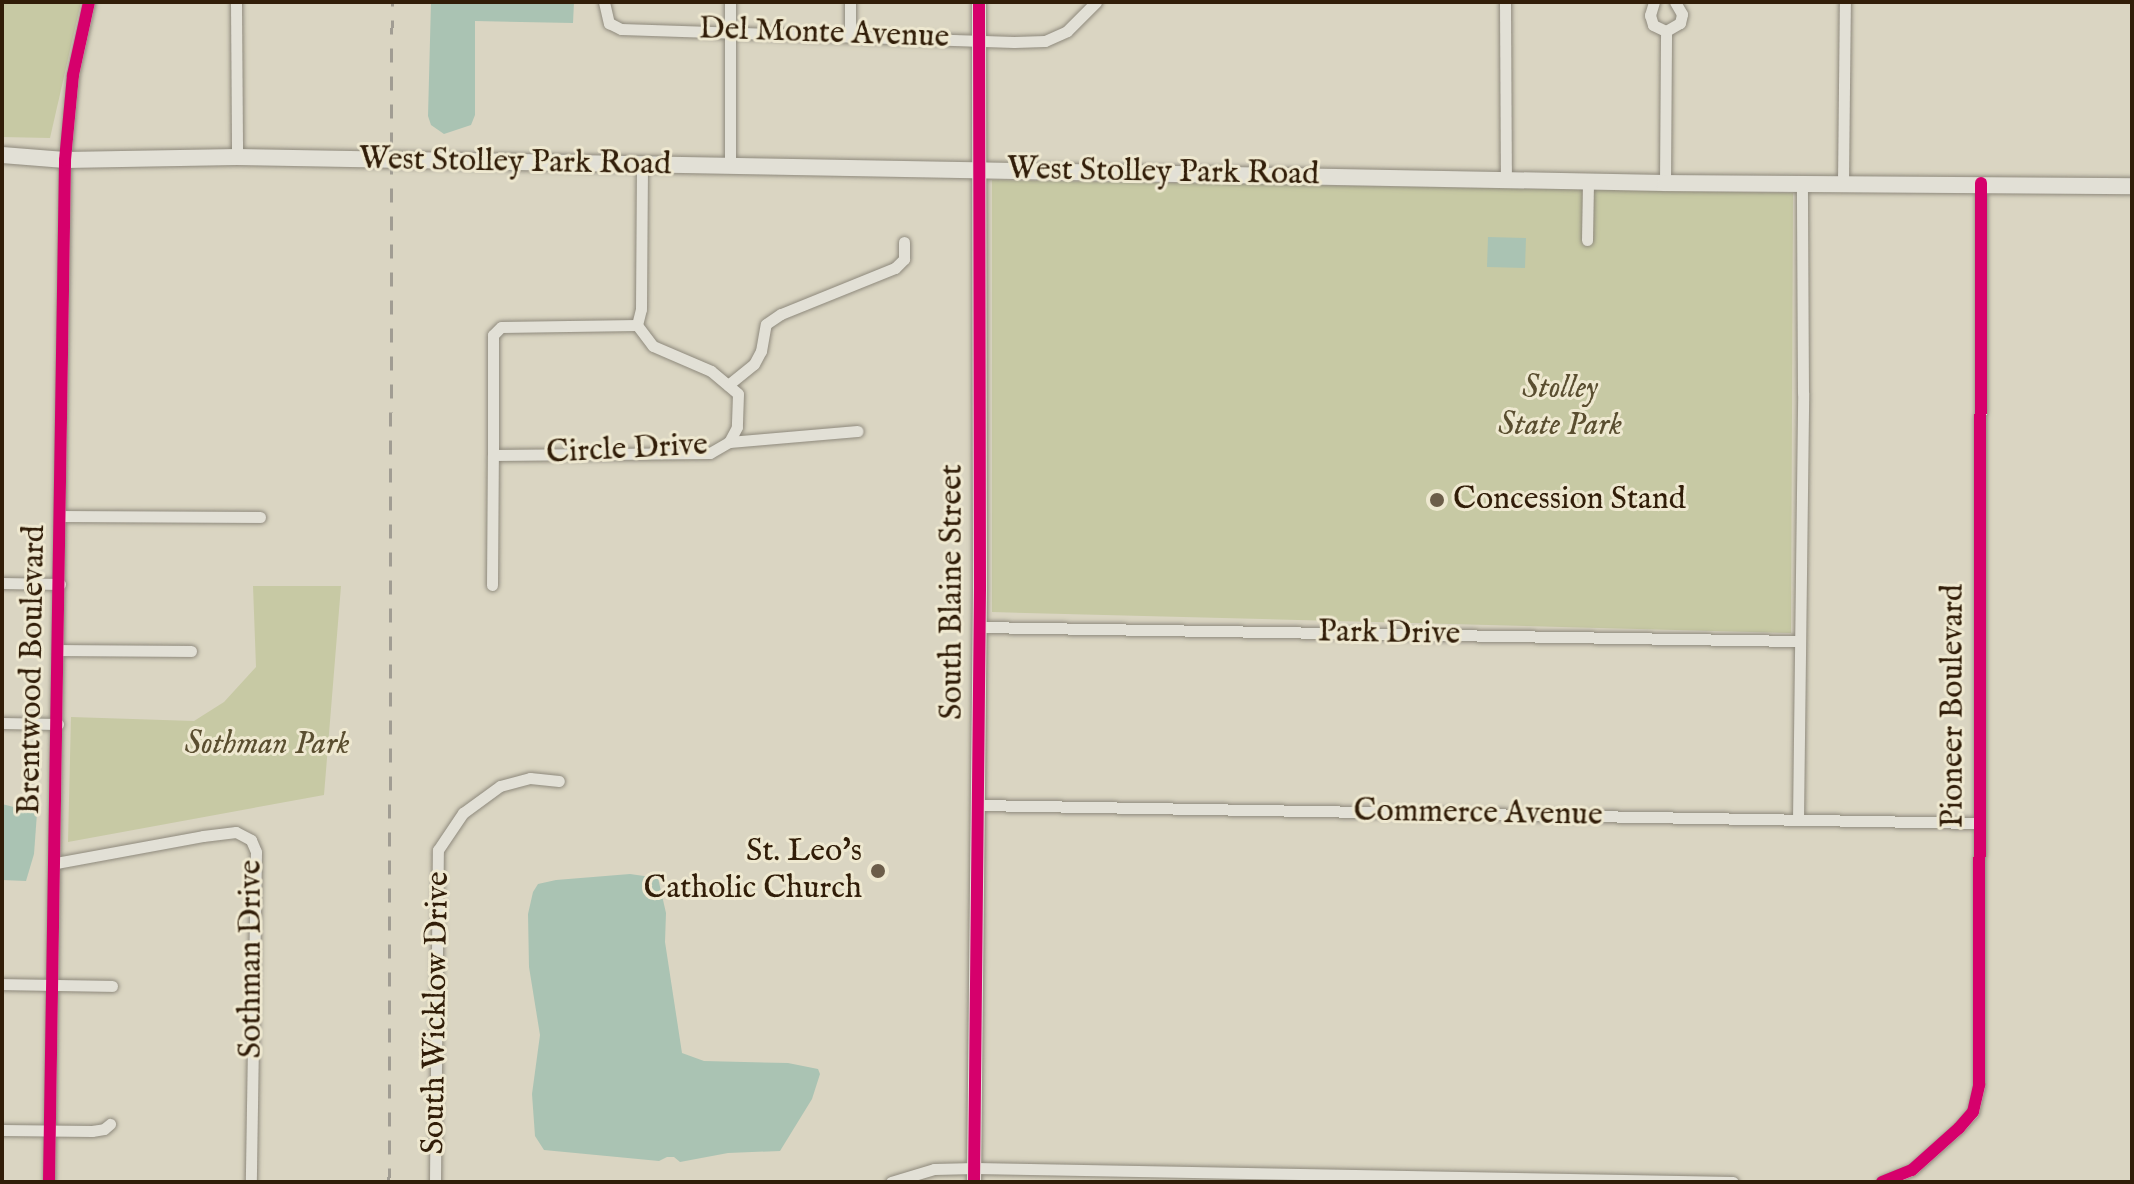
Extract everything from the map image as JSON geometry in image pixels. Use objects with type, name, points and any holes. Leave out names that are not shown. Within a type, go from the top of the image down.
[{"type":"main road","name":"West Stolley Park Road","points":[[2,155],[65,160],[237,157],[1665,183],[2132,186]]},
{"type":"street","name":"Brentwood Boulevard","points":[[49,1182],[65,160],[73,75],[89,2]]},
{"type":"street","points":[[236,2],[237,157]]},
{"type":"street","name":"Del Monte Avenue","points":[[604,2],[609,23],[621,29],[1045,41],[1067,31],[1096,2]]},
{"type":"street","points":[[730,2],[730,167]]},
{"type":"street","points":[[850,2],[850,34]]},
{"type":"street","name":"South Blaine Street","points":[[974,1175],[979,627],[979,2]]},
{"type":"street","points":[[1505,2],[1506,180]]},
{"type":"street","points":[[1654,2],[1650,15],[1653,25],[1666,31]]},
{"type":"street","points":[[1666,31],[1680,23],[1682,14],[1675,2]]},
{"type":"street","points":[[1843,182],[1845,2]]},
{"type":"street","points":[[1665,183],[1666,31]]},
{"type":"street","points":[[492,585],[493,335],[501,327],[637,325],[641,309],[642,165]]},
{"type":"street","points":[[1587,240],[1588,181]]},
{"type":"street","points":[[1798,820],[1802,182]]},
{"type":"street","name":"Pioneer Boulevard","points":[[1882,1182],[1912,1170],[1973,1112],[1979,1085],[1981,183]]},
{"type":"street","points":[[728,385],[754,364],[761,351],[766,324],[895,268],[904,259],[904,242]]},
{"type":"street","name":"Circle Drive","points":[[493,455],[710,453],[729,442],[737,427],[740,410],[738,394],[711,371],[653,346],[637,325]]},
{"type":"street","points":[[729,442],[858,431]]},
{"type":"street","points":[[61,516],[260,517]]},
{"type":"street","points":[[2,583],[60,584]]},
{"type":"street","name":"Park Drive","points":[[979,627],[1798,641]]},
{"type":"street","points":[[58,650],[191,651]]},
{"type":"street","points":[[2,723],[58,724]]},
{"type":"street","name":"South Wicklow Drive","points":[[435,1182],[438,850],[463,813],[500,786],[530,778],[559,781]]},
{"type":"street","name":"Commerce Avenue","points":[[977,805],[1979,823]]},
{"type":"street","name":"Sothman Drive","points":[[56,863],[236,832],[251,840],[256,852],[251,1182]]},
{"type":"street","points":[[2,984],[112,986]]},
{"type":"street","points":[[2,1130],[92,1131],[104,1129],[110,1124]]},
{"type":"street","points":[[891,1182],[934,1169],[974,1175],[1733,1182]]},
{"type":"green space","points":[[2,2],[81,2],[50,138],[2,137]]},
{"type":"green space","name":"Stolley State Park","points":[[992,180],[1793,193],[1791,633],[992,612]]},
{"type":"green space","name":"Sothman Park","points":[[253,586],[341,586],[324,795],[68,842],[71,717],[194,721],[224,702],[256,667]]},
{"type":"shaded area","points":[[431,2],[574,2],[573,23],[475,21],[475,115],[471,125],[444,134],[431,125],[428,116]]},
{"type":"shaded area","points":[[1488,237],[1526,238],[1525,268],[1487,267]]},
{"type":"shaded area","points":[[2,804],[37,813],[34,854],[26,881],[2,880]]},
{"type":"shaded area","points":[[630,874],[658,878],[666,913],[665,942],[682,1053],[704,1061],[788,1063],[818,1069],[820,1074],[812,1099],[780,1151],[728,1153],[680,1162],[674,1157],[667,1157],[659,1161],[544,1150],[535,1136],[532,1094],[540,1035],[529,967],[528,914],[533,892],[538,884],[556,880]]},
{"type":"railway","points":[[389,1182],[392,2]]},
{"type":"cycle path","points":[[49,1182],[65,160],[73,75],[89,2]]},
{"type":"cycle path","points":[[974,1182],[980,589],[979,2]]},
{"type":"cycle path","points":[[1882,1182],[1912,1170],[1959,1128],[1973,1112],[1979,1085],[1981,183]]},
{"type":"place","name":"Concession Stand","points":[[1437,500]]},
{"type":"place","name":"St. Leo's Catholic Church","points":[[878,871]]}]
